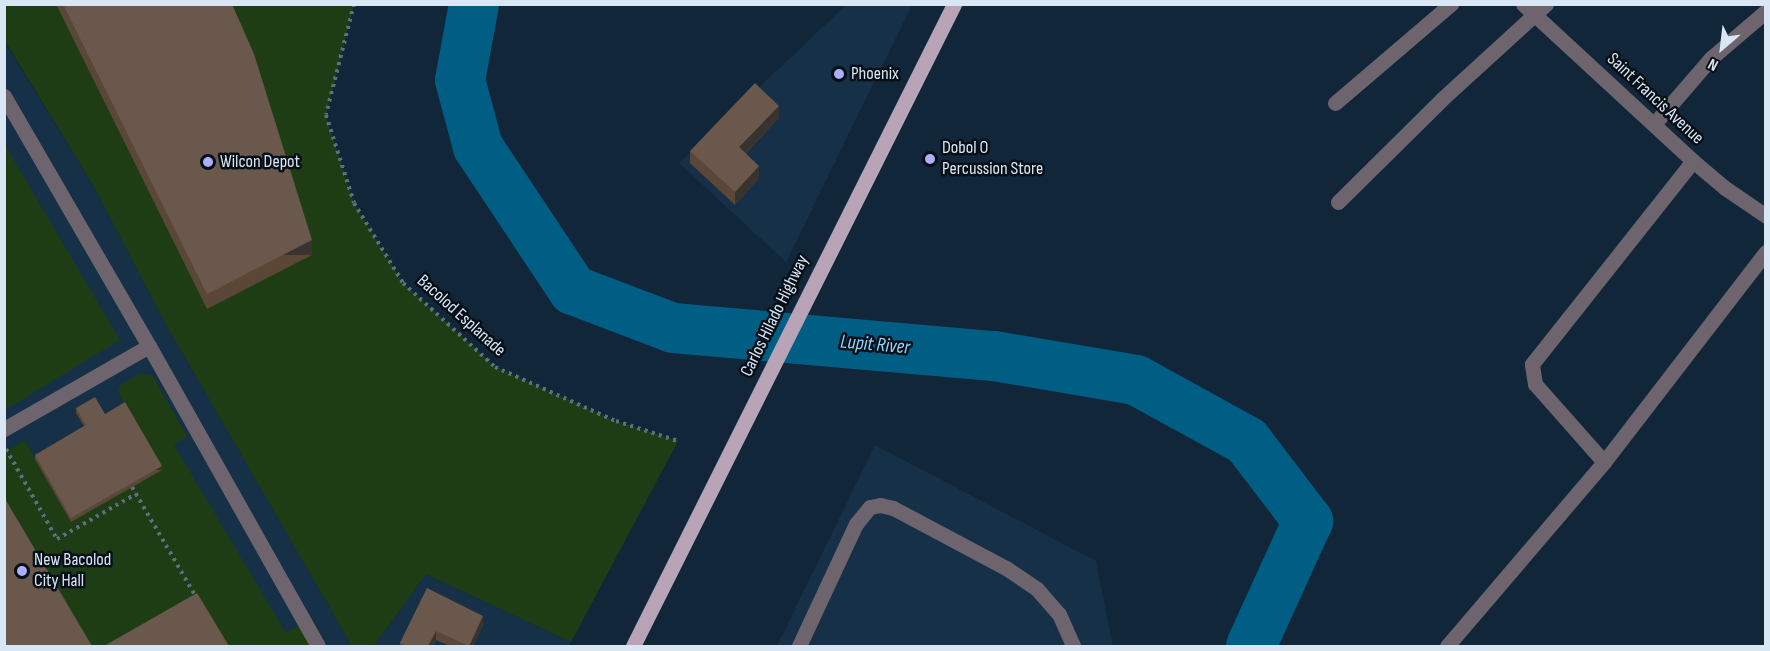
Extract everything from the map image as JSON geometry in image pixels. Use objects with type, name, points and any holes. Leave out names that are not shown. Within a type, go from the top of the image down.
[{"type":"main road","name":"Carlos Hilado Highway","points":[[633,646],[954,4]]},
{"type":"street","points":[[1335,103],[1451,4]]},
{"type":"street","name":"Saint Francis Avenue","points":[[1523,4],[1693,161],[1725,188],[1766,216]]},
{"type":"street","points":[[1338,202],[1442,99],[1546,4]]},
{"type":"street","points":[[1654,124],[1711,58],[1766,11]]},
{"type":"street","points":[[4,96],[149,346],[318,646]]},
{"type":"street","points":[[1604,462],[1535,384],[1532,364],[1693,161]]},
{"type":"street","points":[[1447,646],[1604,462],[1766,252]]},
{"type":"street","points":[[4,429],[149,346]]},
{"type":"street","points":[[799,646],[856,524],[870,507],[880,505],[893,508],[1006,568],[1037,589],[1059,614],[1073,646]]},
{"type":"path","name":"Bacolod Esplanade","points":[[354,4],[326,116],[354,203],[403,283],[495,367],[616,421],[678,441]]},
{"type":"path","points":[[4,447],[57,539],[136,494]]},
{"type":"path","points":[[132,487],[202,606]]},
{"type":"shaded area","points":[[846,5],[912,5],[786,262],[679,163]]},
{"type":"shaded area","points":[[4,41],[94,187],[165,323],[352,646],[5,646]]},
{"type":"shaded area","points":[[875,445],[1096,561],[1113,646],[777,646]]},
{"type":"shaded area","points":[[426,574],[571,642],[569,646],[374,646]]},
{"type":"green space","points":[[5,5],[354,5],[326,116],[354,203],[403,283],[496,367],[616,421],[678,441],[571,642],[426,574],[374,646],[352,646],[165,323],[94,187],[5,41]]},
{"type":"green space","points":[[5,145],[120,340],[4,410]]},
{"type":"green space","points":[[140,373],[153,376],[187,436],[174,445],[286,633],[299,625],[311,646],[83,646],[5,511],[4,453],[25,440],[35,459],[125,407],[118,390],[121,385]]},
{"type":"building","name":"Wilcon Depot","points":[[63,4],[232,4],[254,54],[312,240],[207,294]]},
{"type":"building","points":[[755,83],[779,106],[739,147],[759,166],[735,192],[690,151]]},
{"type":"building","points":[[95,397],[105,414],[125,402],[162,466],[71,518],[35,455],[86,425],[76,408]]},
{"type":"building","name":"New Bacolod City Hall","points":[[4,497],[92,646],[4,646]]},
{"type":"building","points":[[427,588],[483,616],[469,646],[436,631],[428,646],[407,646],[400,643]]},
{"type":"building","points":[[197,593],[229,646],[104,646]]},
{"type":"waterway","name":"Lupit River","points":[[474,4],[460,80],[478,147],[573,290],[673,328],[994,356],[1136,380],[1247,441],[1308,521],[1251,646]]},
{"type":"place","name":"Phoenix","points":[[839,74]]},
{"type":"place","name":"Dobol O Percussion Store","points":[[930,159]]},
{"type":"place","name":"Wilcon Depot","points":[[208,162]]},
{"type":"place","name":"New Bacolod City Hall","points":[[22,571]]}]
